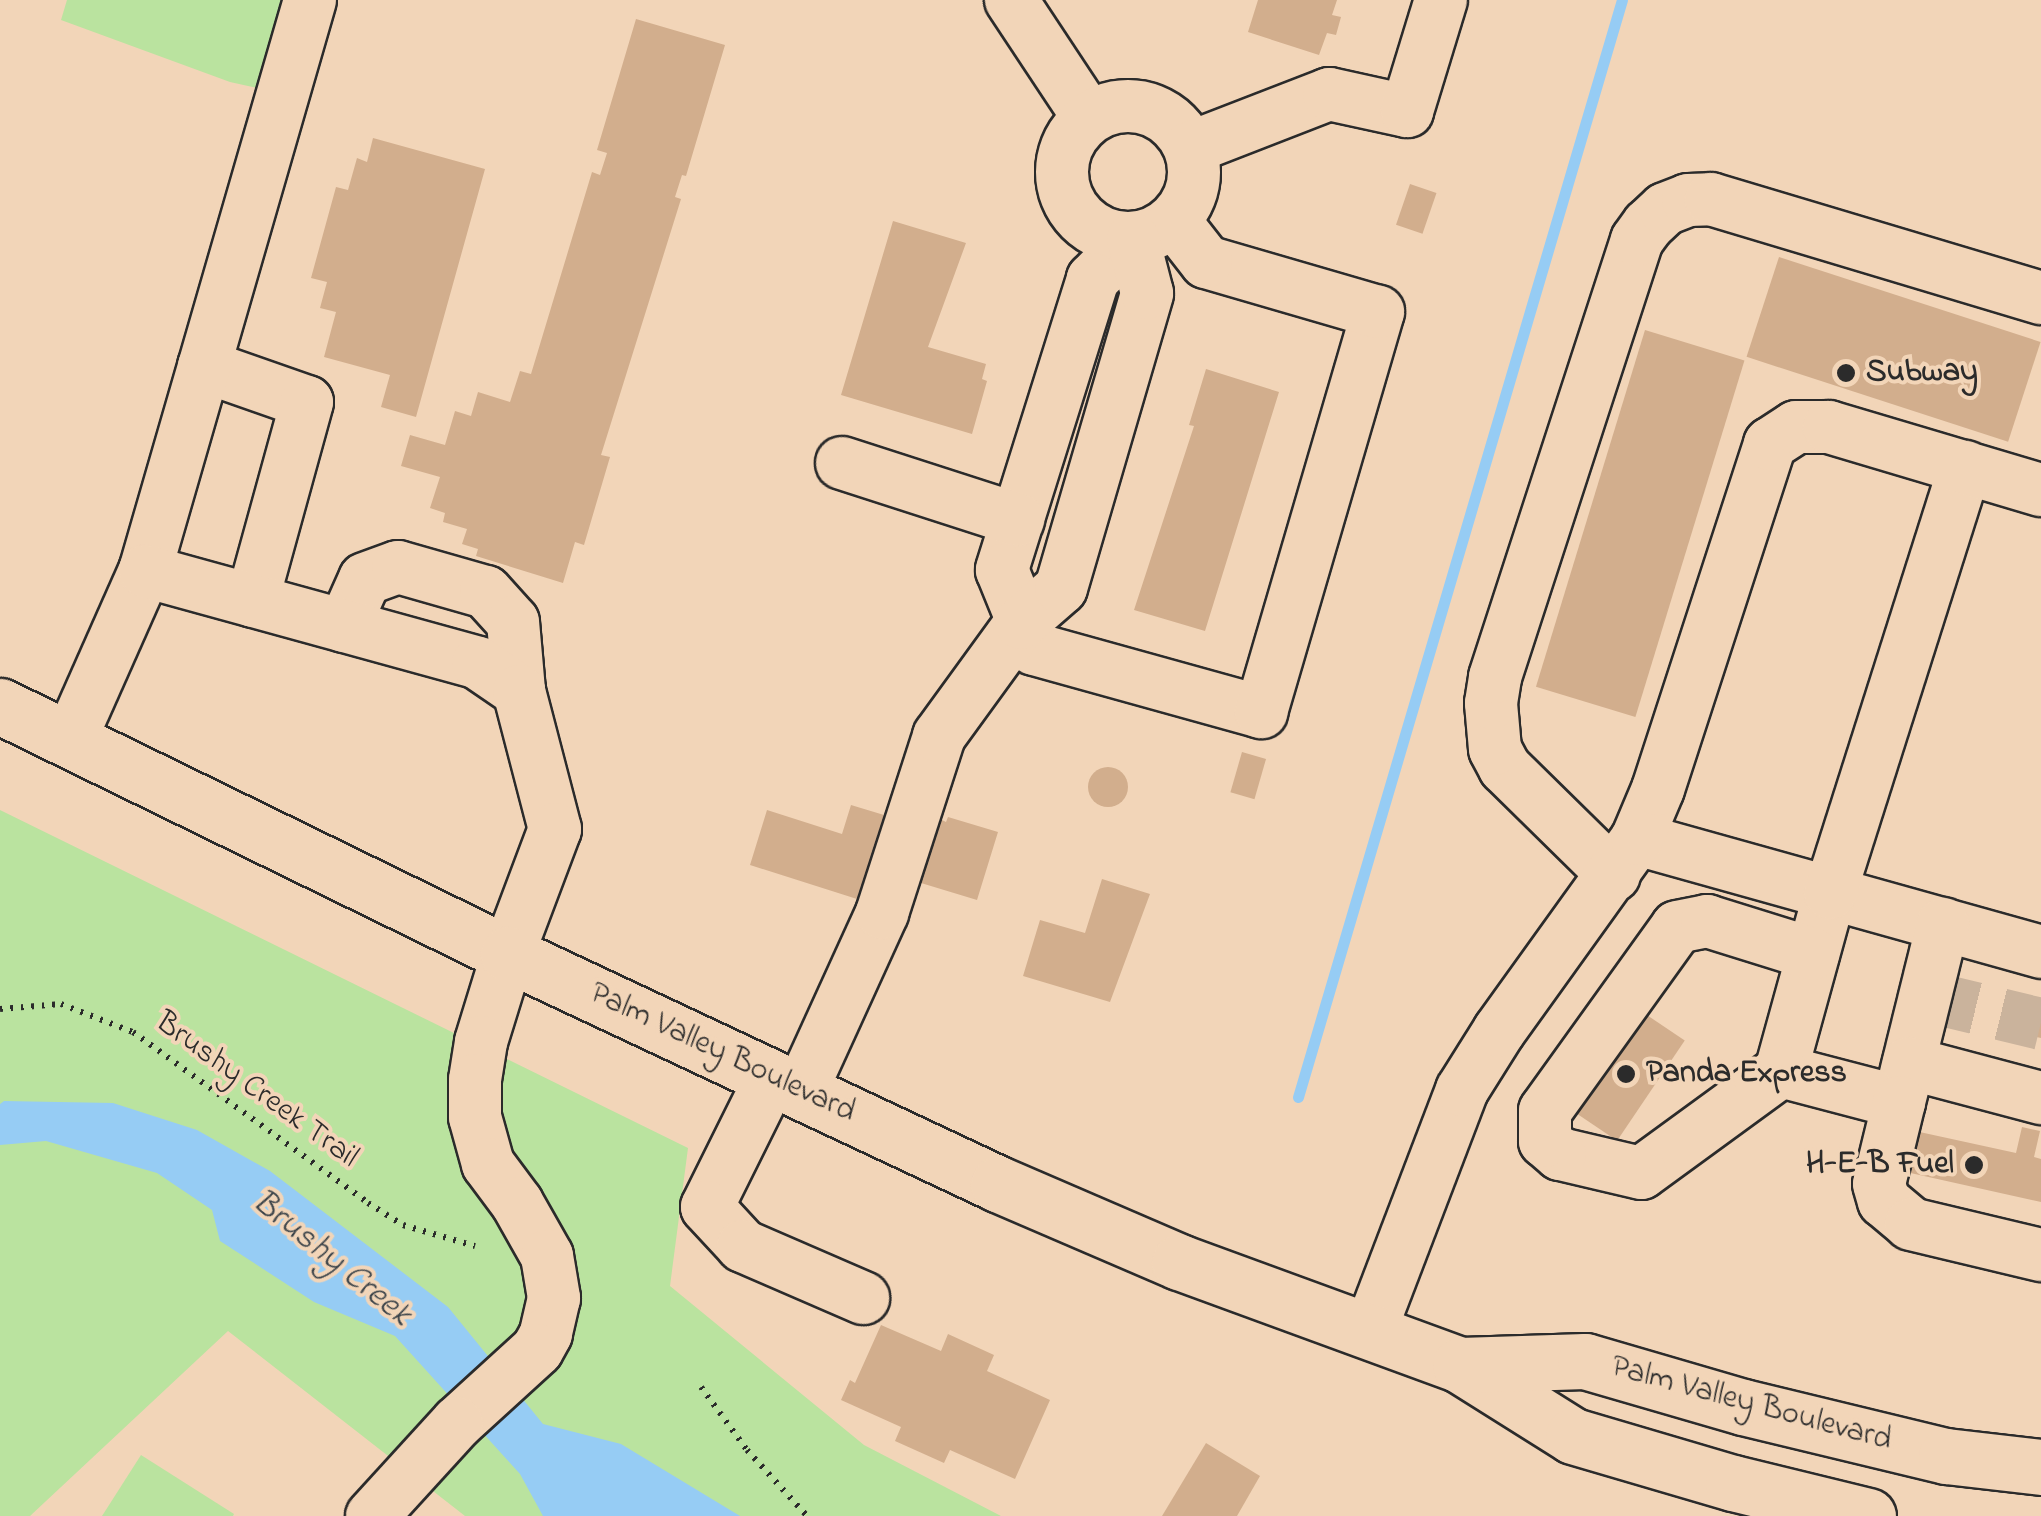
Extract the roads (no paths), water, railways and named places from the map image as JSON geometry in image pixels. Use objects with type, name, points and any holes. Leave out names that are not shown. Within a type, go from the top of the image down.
[{"type":"highway","name":"Palm Valley Boulevard","points":[[0,706],[508,954],[998,1184],[1178,1262],[1460,1364],[1572,1436],[1733,1484],[1868,1516]]},
{"type":"highway","name":"Palm Valley Boulevard","points":[[1460,1364],[1585,1361],[1743,1407],[1946,1456],[2041,1467]]},
{"type":"lane","points":[[70,740],[145,570],[310,0]]},
{"type":"lane","points":[[1011,0],[1089,118]]},
{"type":"lane","points":[[1190,148],[1329,94],[1407,112],[1442,0]]},
{"type":"lane","points":[[1089,118],[1064,152],[1062,174],[1066,195],[1092,227],[1112,236],[1154,230],[1206,262],[1378,312],[1260,712],[1034,649],[1002,570],[1093,279],[1154,230],[1188,203],[1194,182],[1190,148],[1171,121],[1151,110],[1129,105],[1108,108],[1089,118]]},
{"type":"lane","points":[[2041,298],[1711,199],[1688,200],[1665,209],[1637,240],[1495,678],[1491,703],[1495,748],[1505,768],[1626,857],[1830,893],[2041,952]]},
{"type":"lane","points":[[863,1298],[743,1246],[707,1207],[786,1084],[882,914],[939,736],[1021,623],[1061,588],[1146,294],[1154,230]]},
{"type":"lane","points":[[204,366],[307,402],[252,600]]},
{"type":"lane","points":[[1370,1331],[1462,1090],[1499,1031],[1626,857],[1658,789],[1770,444],[1796,427],[1829,426],[2041,490]]},
{"type":"lane","points":[[842,462],[1018,520]]},
{"type":"lane","points":[[1813,954],[1707,921],[1677,927],[1545,1111],[1544,1141],[1560,1154],[1641,1173],[1780,1071],[1813,954],[1830,893],[1965,468]]},
{"type":"lane","points":[[344,626],[365,579],[398,568],[486,592],[514,622],[518,690],[556,830],[508,954],[481,1042],[475,1080],[476,1117],[488,1164],[547,1256],[554,1298],[546,1334],[537,1350],[458,1423],[372,1516]]},
{"type":"lane","points":[[145,570],[478,663],[518,690]]},
{"type":"lane","points":[[1944,924],[1879,1184],[1884,1201],[1910,1224],[2041,1256]]},
{"type":"lane","points":[[1780,1071],[2041,1098]]},
{"type":"water","name":"Brushy Creek","points":[[113,1103],[197,1130],[270,1171],[448,1307],[543,1424],[621,1444],[740,1516],[543,1516],[520,1474],[395,1336],[314,1302],[220,1241],[212,1210],[157,1173],[46,1141],[0,1145],[0,1104]]},
{"type":"waterway","points":[[1298,1097],[1622,0]]},
{"type":"tunnel","points":[[1925,996],[2041,1024]]},
{"type":"place","name":"Subway","points":[[1846,373]]},
{"type":"place","name":"Panda Express","points":[[1626,1074]]},
{"type":"place","name":"H-E-B Fuel","points":[[1974,1165]]}]
